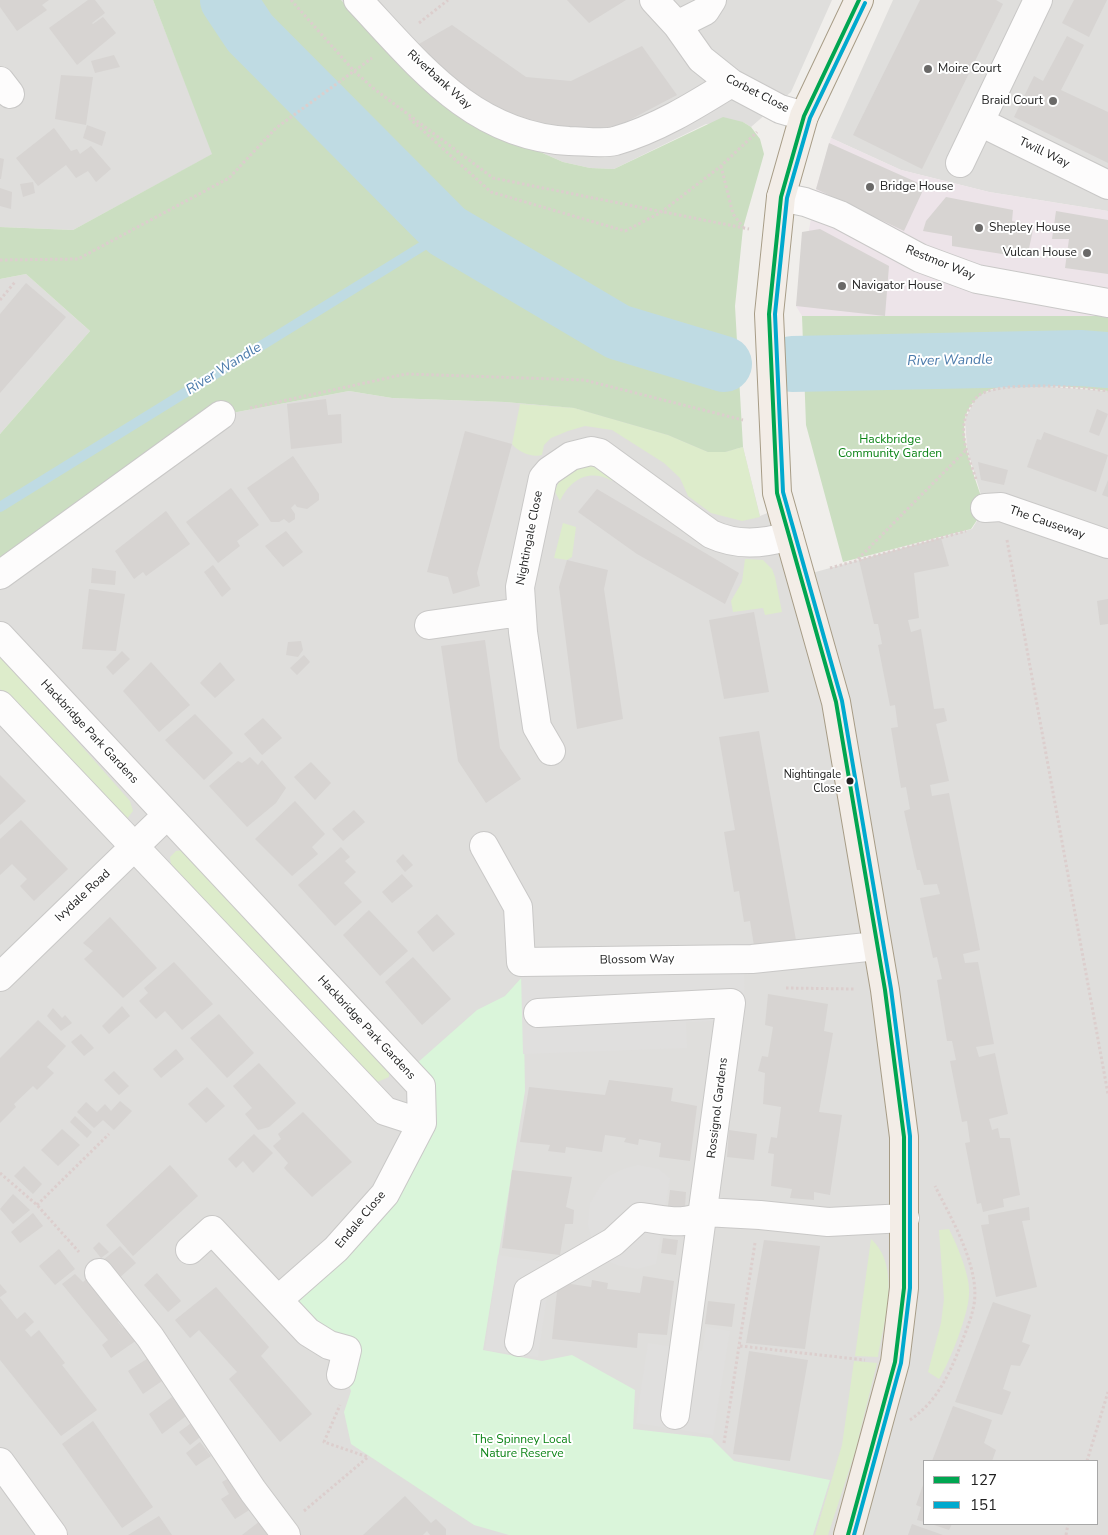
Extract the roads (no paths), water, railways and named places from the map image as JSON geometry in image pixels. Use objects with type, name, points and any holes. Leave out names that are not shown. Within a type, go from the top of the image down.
[{"type":"main road","points":[[848,1535],[874,1446],[895,1362],[904,1288],[903,1115],[878,946],[836,702],[777,493],[769,314],[781,196],[804,116],[859,0]]},
{"type":"street","name":"Riverbank Way","points":[[358,0],[430,75],[464,106],[490,121],[531,137],[551,140],[613,141],[683,112],[730,83]]},
{"type":"street","name":"Corbet Close","points":[[654,0],[677,25],[701,59],[730,83],[780,109],[804,116]]},
{"type":"street","points":[[677,25],[706,11],[712,0]]},
{"type":"street","points":[[960,163],[1038,0]]},
{"type":"street","name":"Twill Way","points":[[980,122],[1108,185]]},
{"type":"street","name":"Restmor Way","points":[[781,196],[805,202],[840,215],[920,258],[976,278],[1108,303]]},
{"type":"street","points":[[0,574],[221,415]]},
{"type":"street","name":"Nightingale Close","points":[[551,751],[537,727],[521,612],[520,587],[540,487],[549,471],[572,456],[591,451],[609,457],[711,534],[727,541],[754,543],[789,536]]},
{"type":"street","name":"The Causeway","points":[[993,508],[1108,544]]},
{"type":"street","points":[[429,625],[521,612]]},
{"type":"street","name":"Hackbridge Park Gardens","points":[[0,636],[166,816],[421,1086],[422,1123]]},
{"type":"street","points":[[0,705],[385,1111],[422,1123]]},
{"type":"street","name":"Ivydale Road","points":[[0,977],[166,816]]},
{"type":"street","name":"Blossom Way","points":[[484,846],[518,907],[521,962],[752,959],[878,946]]},
{"type":"street","name":"Rossignol Gardens","points":[[538,1013],[731,1003],[675,1415]]},
{"type":"street","name":"Endale Close","points":[[279,1299],[336,1249],[385,1194],[422,1123]]},
{"type":"street","points":[[519,1342],[528,1291],[613,1242],[640,1218],[689,1222],[697,1220],[704,1212],[760,1215],[828,1222],[905,1218]]},
{"type":"street","points":[[190,1250],[212,1230],[308,1332],[329,1345],[347,1350],[341,1375]]},
{"type":"street","points":[[99,1273],[150,1337],[253,1491],[284,1532]]},
{"type":"street","points":[[0,1462],[53,1535]]},
{"type":"waterway","name":"River Wandle","points":[[228,0],[250,33],[447,231],[618,332],[724,364]]},
{"type":"waterway","name":"River Wandle","points":[[0,507],[447,231]]},
{"type":"waterway","name":"River Wandle","points":[[792,364],[1080,358],[1108,360]]},
{"type":"place","name":"Moire Court","points":[[928,69]]},
{"type":"place","name":"Braid Court","points":[[1053,101]]},
{"type":"place","name":"Bridge House","points":[[870,187]]},
{"type":"place","name":"Shepley House","points":[[979,228]]},
{"type":"place","name":"Vulcan House","points":[[1087,253]]},
{"type":"place","name":"Navigator House","points":[[842,286]]},
{"type":"place","name":"Nightingale Close","points":[[850,781]]},
{"type":"park label","name":"Hackbridge Community Garden","points":[[890,447]]},
{"type":"park label","name":"The Spinney Local Nature Reserve","points":[[522,1447]]}]
